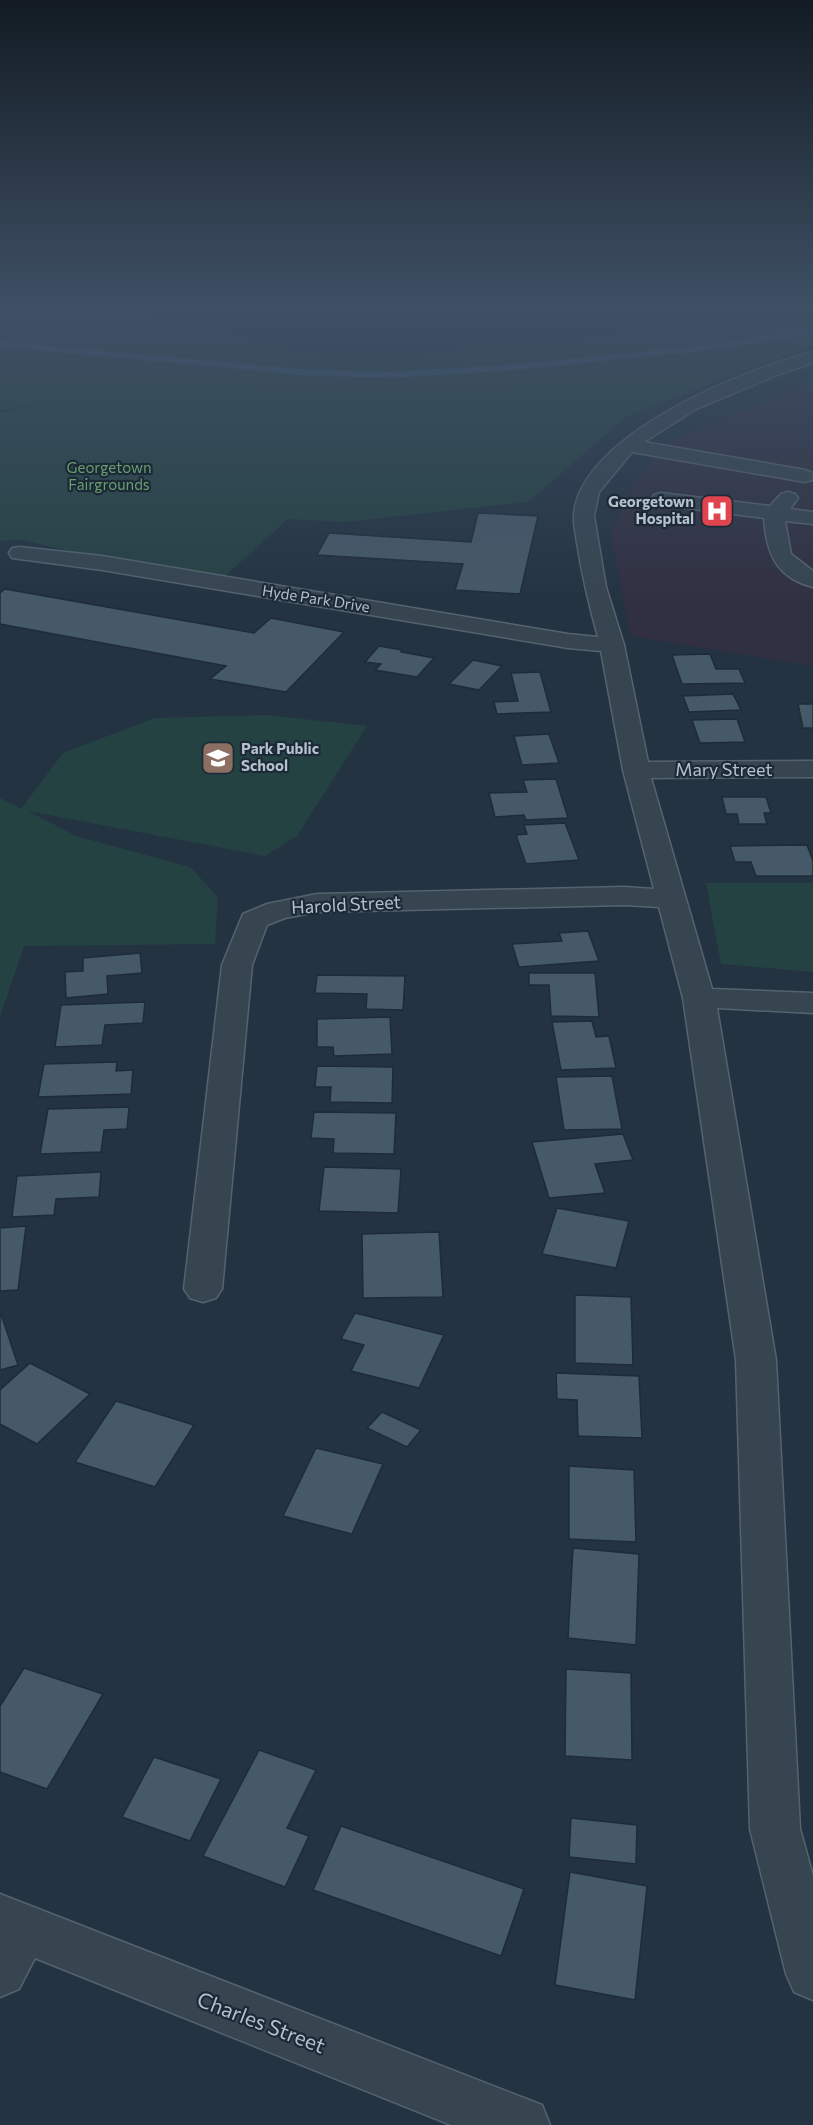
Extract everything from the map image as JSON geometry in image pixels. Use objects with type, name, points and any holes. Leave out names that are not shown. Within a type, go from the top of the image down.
[{"type":"street","points":[[690,405],[627,445],[589,491],[584,516],[595,587],[612,645],[636,770],[699,998],[756,1360],[775,1829],[813,1974]]},
{"type":"street","points":[[627,445],[809,473]]},
{"type":"street","points":[[809,473],[774,515],[777,550],[802,566],[813,580]]},
{"type":"street","points":[[661,499],[813,518]]},
{"type":"street","name":"Hyde Park Drive","points":[[20,553],[114,565],[568,641],[612,645]]},
{"type":"street","name":"Mary Street","points":[[636,770],[813,769]]},
{"type":"street","name":"Harold Street","points":[[203,1289],[237,965],[254,920],[277,910],[317,903],[624,896],[670,899]]},
{"type":"street","points":[[699,998],[813,1003]]},
{"type":"street","name":"Charles Street","points":[[8,1940],[522,2125]]},
{"type":"shaded area","name":"Georgetown Hospital","points":[[756,405],[813,405],[813,666],[630,636],[611,535],[630,488],[664,443]]},
{"type":"green space","points":[[0,405],[30,405],[0,410]]},
{"type":"green space","name":"Georgetown Fairgrounds","points":[[35,405],[655,405],[627,416],[528,502],[344,522],[288,519],[225,576],[79,554],[24,540],[0,541],[0,413]]},
{"type":"green space","points":[[267,715],[367,726],[297,836],[265,856],[28,811],[76,836],[190,867],[218,897],[215,944],[24,946],[0,1017],[0,798],[21,809],[63,753],[155,718]]},
{"type":"green space","points":[[706,883],[813,883],[813,972],[721,964]]},
{"type":"building","points":[[478,513],[538,516],[520,594],[455,590],[463,564],[317,555],[329,533],[471,542]]},
{"type":"building","points":[[5,589],[254,633],[271,618],[344,632],[286,692],[210,679],[226,666],[0,624],[0,593]]},
{"type":"building","points":[[379,646],[434,658],[417,677],[375,670],[381,664],[365,662]]},
{"type":"building","points":[[710,654],[716,669],[739,669],[745,683],[682,684],[672,655]]},
{"type":"building","points":[[473,660],[502,666],[479,690],[449,684]]},
{"type":"building","points":[[540,672],[551,712],[497,714],[494,702],[518,701],[511,673]]},
{"type":"building","points":[[733,694],[741,710],[689,712],[683,696]]},
{"type":"building","points":[[798,704],[813,704],[813,728],[803,728]]},
{"type":"building","points":[[737,719],[745,742],[700,743],[692,720]]},
{"type":"building","points":[[549,734],[559,763],[522,765],[514,736]]},
{"type":"building","points":[[556,779],[568,818],[526,820],[524,815],[495,817],[489,793],[527,792],[523,780]]},
{"type":"building","points":[[722,797],[766,797],[771,813],[764,813],[767,824],[739,824],[737,814],[726,814]]},
{"type":"building","points":[[565,823],[579,860],[526,864],[516,835],[527,834],[524,825]]},
{"type":"building","points":[[807,845],[813,861],[813,876],[756,876],[751,862],[735,862],[730,846]]},
{"type":"building","points":[[588,931],[599,961],[519,967],[512,944],[562,941],[559,933]]},
{"type":"building","points":[[140,953],[142,973],[107,976],[108,994],[66,998],[65,972],[83,971],[83,958]]},
{"type":"building","points":[[529,973],[595,973],[599,1017],[551,1016],[549,985],[529,985]]},
{"type":"building","points":[[317,975],[405,976],[403,1010],[366,1009],[367,994],[315,993]]},
{"type":"building","points":[[145,1002],[143,1023],[105,1025],[102,1045],[55,1047],[61,1005]]},
{"type":"building","points":[[390,1017],[392,1054],[334,1056],[333,1047],[317,1047],[317,1019]]},
{"type":"building","points":[[592,1021],[596,1037],[609,1036],[616,1068],[561,1070],[552,1022]]},
{"type":"building","points":[[117,1062],[116,1071],[133,1070],[131,1094],[38,1097],[44,1064]]},
{"type":"building","points":[[317,1066],[393,1067],[392,1103],[330,1102],[331,1087],[315,1087]]},
{"type":"building","points":[[612,1076],[622,1129],[564,1130],[556,1077]]},
{"type":"building","points":[[129,1107],[127,1129],[104,1130],[101,1152],[40,1154],[48,1109]]},
{"type":"building","points":[[314,1112],[396,1113],[394,1154],[333,1153],[334,1139],[311,1138]]},
{"type":"building","points":[[623,1134],[633,1160],[595,1164],[605,1193],[549,1198],[532,1142]]},
{"type":"building","points":[[324,1167],[401,1169],[398,1213],[319,1211]]},
{"type":"building","points":[[101,1172],[99,1197],[56,1199],[54,1215],[12,1217],[17,1176]]},
{"type":"building","points":[[557,1208],[629,1221],[616,1268],[542,1254]]},
{"type":"building","points":[[26,1226],[18,1290],[0,1291],[0,1228]]},
{"type":"building","points":[[439,1232],[443,1297],[363,1298],[362,1234]]},
{"type":"building","points":[[575,1295],[631,1297],[633,1365],[575,1363]]},
{"type":"building","points":[[355,1313],[444,1335],[419,1388],[351,1371],[364,1345],[341,1339]]},
{"type":"building","points":[[0,1315],[18,1365],[0,1370]]},
{"type":"building","points":[[30,1363],[90,1394],[37,1444],[0,1424],[0,1390]]},
{"type":"building","points":[[556,1373],[639,1376],[642,1438],[578,1436],[577,1400],[557,1399]]},
{"type":"building","points":[[116,1401],[194,1425],[155,1487],[75,1462]]},
{"type":"building","points":[[382,1412],[421,1430],[407,1447],[367,1428]]},
{"type":"building","points":[[316,1448],[383,1464],[352,1534],[283,1516]]},
{"type":"building","points":[[569,1466],[634,1470],[636,1542],[569,1539]]},
{"type":"building","points":[[573,1548],[639,1554],[636,1645],[568,1638]]},
{"type":"building","points":[[24,1668],[103,1694],[47,1789],[0,1772],[0,1706]]},
{"type":"building","points":[[566,1669],[631,1673],[632,1760],[565,1756]]},
{"type":"building","points":[[259,1750],[316,1770],[287,1828],[309,1836],[285,1887],[203,1856]]},
{"type":"building","points":[[154,1757],[221,1779],[190,1841],[122,1817]]},
{"type":"building","points":[[571,1818],[637,1825],[636,1864],[569,1857]]},
{"type":"building","points":[[341,1826],[524,1889],[501,1956],[313,1890]]},
{"type":"building","points":[[570,1872],[647,1886],[635,2000],[555,1985]]},
{"type":"place","name":"Georgetown Hospital","points":[[717,511]]},
{"type":"place","name":"Park Public School","points":[[218,758]]}]
